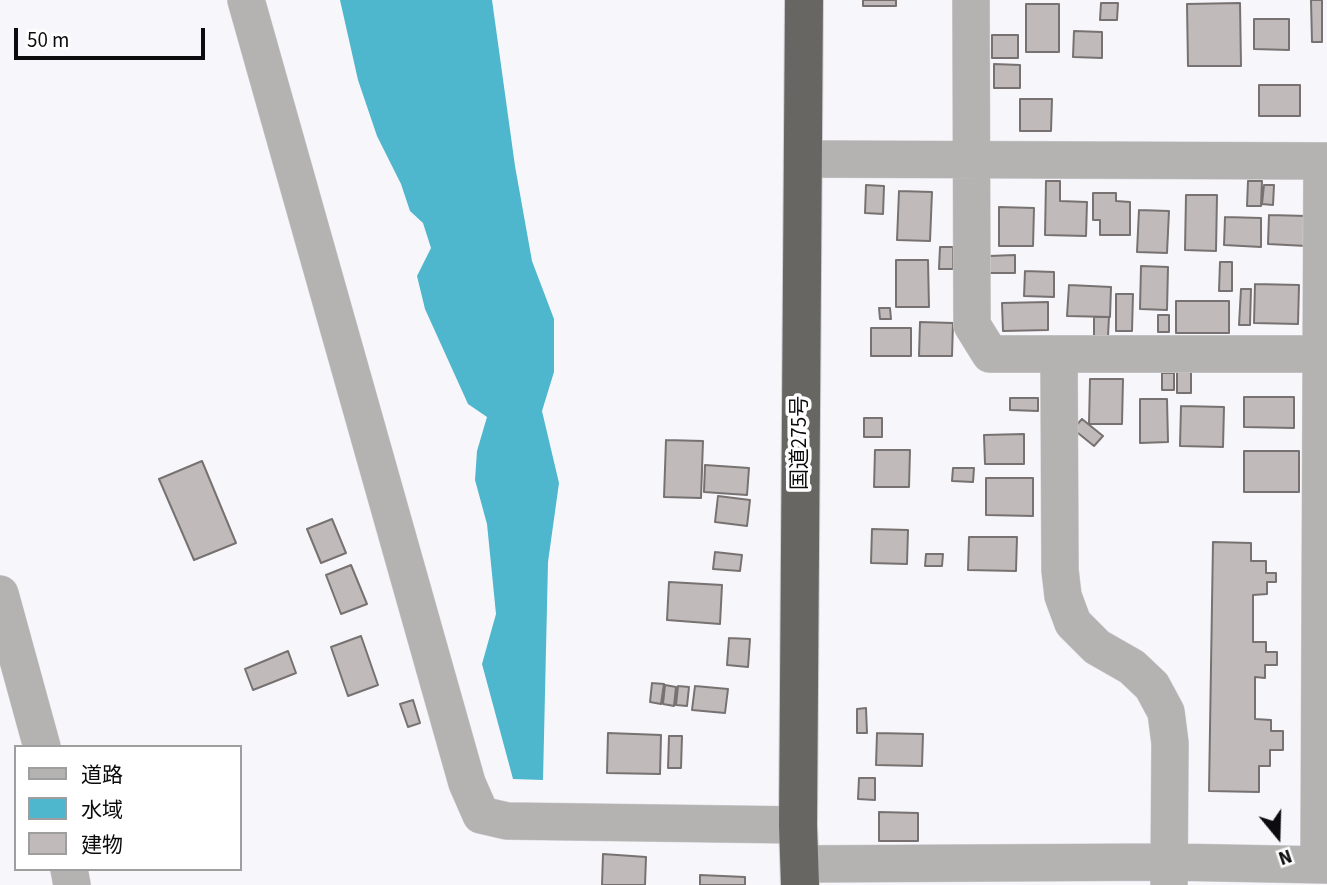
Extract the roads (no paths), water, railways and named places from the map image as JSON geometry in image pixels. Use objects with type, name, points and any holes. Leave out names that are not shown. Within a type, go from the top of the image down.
[{"type":"highway","name":"国道275号","points":[[800,874],[798,825],[803,0]]},
{"type":"street","points":[[246,0],[464,770],[481,815],[507,821],[798,825]]},
{"type":"street","points":[[971,0],[972,325],[990,354],[1325,354]]},
{"type":"street","points":[[800,874],[1169,874],[1323,865],[1325,161],[803,159]]},
{"type":"street","points":[[1059,356],[1060,570],[1063,596],[1073,623],[1097,647],[1132,667],[1152,686],[1166,712],[1170,743],[1169,874]]},
{"type":"street","points":[[0,594],[41,745]]},
{"type":"water","points":[[340,0],[492,0],[515,166],[532,261],[554,319],[554,372],[542,411],[559,483],[548,562],[543,780],[513,779],[482,664],[496,614],[487,524],[475,480],[477,451],[487,417],[468,404],[425,309],[417,276],[431,248],[423,223],[410,211],[401,184],[377,136],[358,80]]}]
